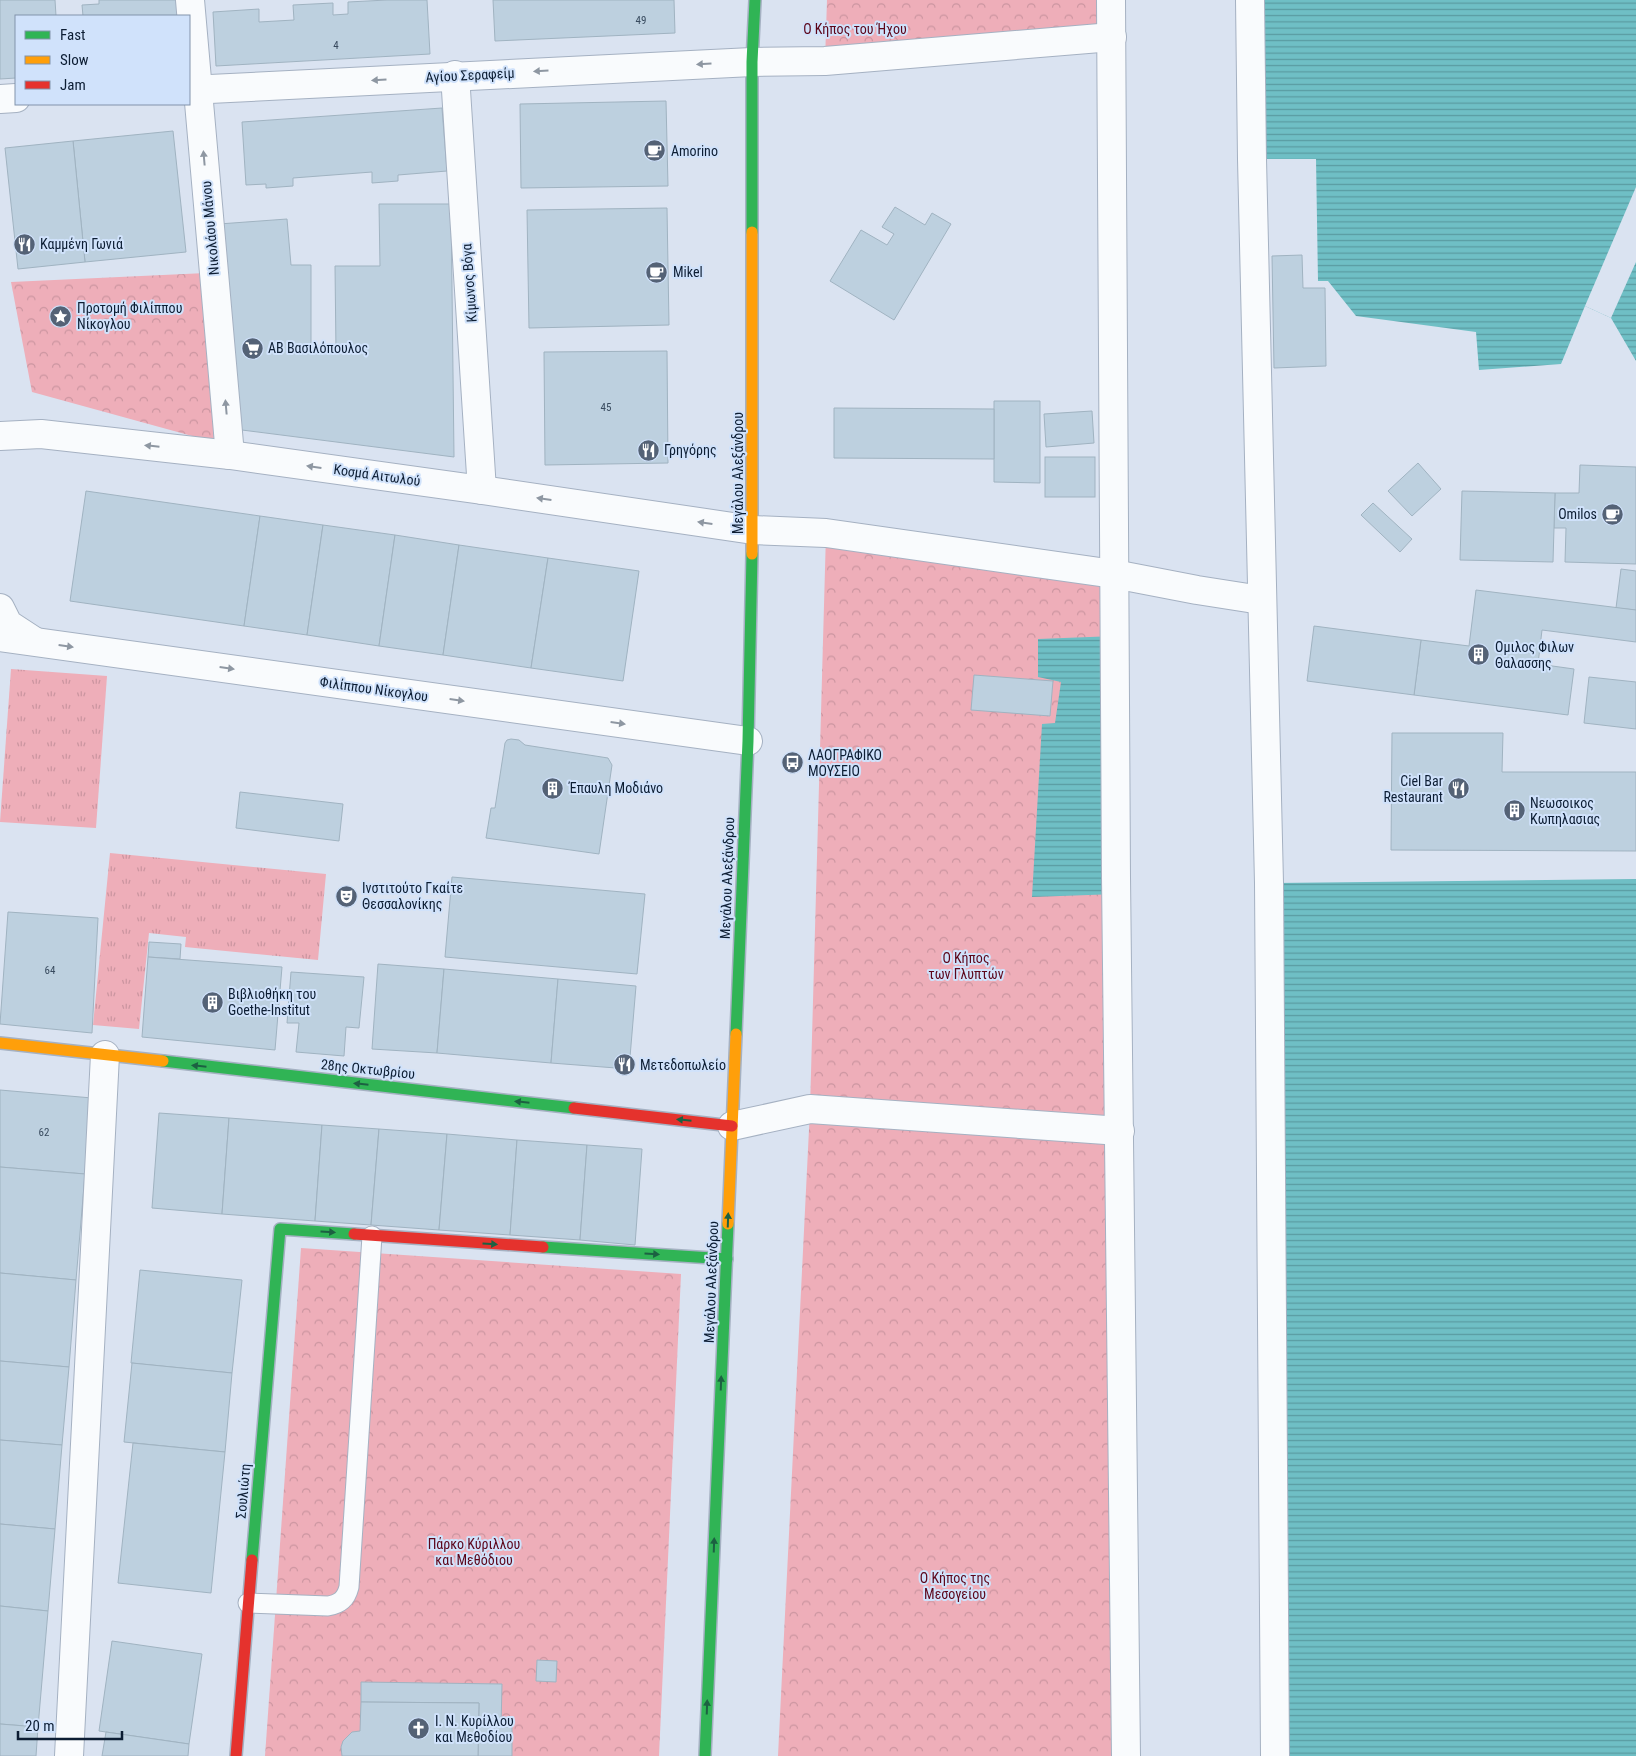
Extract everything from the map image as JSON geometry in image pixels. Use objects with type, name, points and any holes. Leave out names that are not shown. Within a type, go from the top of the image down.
[{"type":"main road","name":"Μεγάλου Αλεξάνδρου","points":[[705,1756],[748,741],[753,530],[752,62],[755,0]]},
{"type":"main road","name":"28ης Οκτωβρίου","points":[[0,1043],[732,1126]]},
{"type":"main road","name":"Σουλιώτη","points":[[236,1756],[280,1229],[372,1236]]},
{"type":"main road","points":[[372,1236],[727,1259]]},
{"type":"street","name":"Νικολάου Μάνου","points":[[190,0],[193,90],[230,455]]},
{"type":"street","points":[[1111,0],[1114,574],[1126,1756]]},
{"type":"street","points":[[1250,0],[1261,600],[1269,883],[1276,1756]]},
{"type":"street","name":"Αγίου Σεραφείμ","points":[[193,90],[455,75],[752,62],[825,61],[1112,36]]},
{"type":"street","name":"Κίμωνος Βόγα","points":[[455,75],[482,490]]},
{"type":"street","points":[[0,99],[15,98]]},
{"type":"street","name":"Κοσμά Αιτωλού","points":[[6,441],[41,434],[230,455],[753,530],[826,532],[1114,574],[1261,600]]},
{"type":"street","points":[[0,608],[8,624],[35,642]]},
{"type":"street","name":"Φιλίππου Νίκογλου","points":[[0,637],[748,741]]},
{"type":"street","points":[[69,1756],[105,1055]]},
{"type":"street","points":[[732,1126],[810,1109],[1120,1131]]},
{"type":"lane","points":[[248,1603],[335,1605],[342,1601],[350,1586],[372,1236]]},
{"type":"green space","name":"Ο Κήπος του Ήχου","points":[[827,0],[1111,0],[1112,37],[825,61]]},
{"type":"green space","points":[[206,273],[214,442],[32,392],[11,282]]},
{"type":"green space","points":[[826,533],[1114,574],[1126,1756],[778,1756],[810,1109]]},
{"type":"green space","points":[[11,669],[107,676],[96,828],[0,822]]},
{"type":"green space","points":[[110,853],[326,874],[318,960],[185,947],[186,937],[149,933],[139,1029],[93,1025]]},
{"type":"green space","name":"Πάρκο Κύριλλου και Μεθόδιου","points":[[301,1248],[681,1274],[659,1756],[265,1756]]},
{"type":"water","points":[[1253,0],[1636,0],[1636,361],[1611,318],[1585,306],[1561,364],[1479,370],[1476,332],[1356,316],[1328,281],[1318,281],[1316,159],[1255,159]]},
{"type":"water","points":[[1115,636],[1117,894],[1032,897],[1042,724],[1055,723],[1061,682],[1038,677],[1038,639]]},
{"type":"water","points":[[1636,879],[1636,1756],[1281,1756],[1274,883]]},
{"type":"pier","points":[[1636,187],[1636,262],[1611,318],[1585,306]]},
{"type":"building","points":[[0,0],[55,0],[56,15],[15,15],[15,78],[0,79]]},
{"type":"building","points":[[99,0],[180,0],[182,15],[83,15],[82,5],[99,4]]},
{"type":"building","points":[[427,0],[430,54],[216,66],[213,12],[259,9],[259,22],[294,20],[293,5],[333,3],[333,15],[348,14],[348,2]]},
{"type":"building","points":[[493,0],[674,0],[675,33],[495,41]]},
{"type":"building","points":[[666,101],[668,186],[521,188],[520,104]]},
{"type":"building","points":[[442,108],[447,171],[398,175],[398,181],[372,183],[372,172],[293,178],[293,186],[266,188],[266,184],[246,185],[242,122]]},
{"type":"building","points":[[173,131],[186,252],[85,262],[73,141]]},
{"type":"building","points":[[73,141],[85,262],[18,269],[5,148]]},
{"type":"building","points":[[379,204],[451,204],[454,457],[234,429],[219,224],[287,219],[291,265],[311,265],[311,352],[336,352],[335,266],[380,266]]},
{"type":"building","points":[[895,207],[925,225],[932,213],[951,224],[894,320],[830,281],[861,230],[887,245],[894,234],[882,227]]},
{"type":"building","points":[[667,208],[669,325],[529,328],[527,210]]},
{"type":"building","points":[[1302,255],[1303,288],[1325,288],[1326,366],[1274,368],[1272,256]]},
{"type":"building","points":[[667,351],[668,463],[545,465],[544,352]]},
{"type":"building","points":[[994,401],[1040,401],[1040,483],[994,482]]},
{"type":"building","points":[[834,408],[994,409],[994,459],[834,458]]},
{"type":"building","points":[[1092,411],[1094,443],[1046,447],[1044,414]]},
{"type":"building","points":[[1045,457],[1095,457],[1095,497],[1045,497]]},
{"type":"building","points":[[1418,463],[1441,489],[1412,516],[1388,491]]},
{"type":"building","points":[[1580,465],[1636,467],[1636,564],[1565,562],[1566,528],[1554,528],[1555,493],[1579,493]]},
{"type":"building","points":[[86,491],[260,516],[244,626],[70,601]]},
{"type":"building","points":[[1462,491],[1555,493],[1553,562],[1460,560]]},
{"type":"building","points":[[1373,503],[1412,539],[1400,552],[1361,515]]},
{"type":"building","points":[[260,516],[323,525],[307,635],[244,626]]},
{"type":"building","points":[[323,525],[395,535],[379,646],[307,635]]},
{"type":"building","points":[[395,535],[459,545],[443,655],[379,646]]},
{"type":"building","points":[[459,545],[548,558],[531,668],[443,655]]},
{"type":"building","points":[[548,558],[639,571],[623,681],[531,668]]},
{"type":"building","points":[[1621,569],[1636,571],[1636,610],[1616,608]]},
{"type":"building","name":"Ομιλος Φιλων Θαλασσης","points":[[1476,590],[1636,610],[1636,642],[1542,630],[1538,664],[1574,669],[1568,715],[1414,695],[1421,640],[1469,646]]},
{"type":"building","points":[[1314,626],[1421,640],[1414,695],[1307,681]]},
{"type":"building","points":[[974,675],[1053,681],[1050,716],[971,710]]},
{"type":"building","points":[[1589,677],[1636,682],[1636,729],[1584,723]]},
{"type":"building","name":"Νεωσοικος Κωπηλασιας","points":[[1392,733],[1503,733],[1502,772],[1636,772],[1636,851],[1391,850]]},
{"type":"building","name":"Έπαυλη Μοδιάνο","points":[[511,739],[519,740],[525,745],[608,758],[612,765],[599,854],[486,838],[491,808],[495,808],[505,743]]},
{"type":"building","points":[[240,792],[343,804],[339,841],[236,828]]},
{"type":"building","points":[[452,877],[645,894],[637,974],[445,957]]},
{"type":"building","points":[[8,912],[98,918],[92,1033],[0,1024]]},
{"type":"building","points":[[149,942],[181,944],[180,959],[148,957]]},
{"type":"building","name":"Βιβλιοθήκη του Goethe-Institut","points":[[148,957],[282,967],[275,1050],[142,1037]]},
{"type":"building","points":[[378,964],[444,969],[437,1053],[372,1049]]},
{"type":"building","points":[[444,969],[558,979],[551,1063],[437,1053]]},
{"type":"building","points":[[291,972],[364,977],[359,1028],[346,1027],[344,1056],[296,1052],[299,1023],[287,1023]]},
{"type":"building","points":[[558,979],[636,986],[629,1069],[551,1063]]},
{"type":"building","points":[[0,1090],[92,1098],[85,1174],[0,1167]]},
{"type":"building","points":[[159,1113],[229,1118],[222,1214],[152,1208]]},
{"type":"building","points":[[229,1118],[322,1125],[315,1221],[222,1214]]},
{"type":"building","points":[[322,1125],[379,1129],[371,1225],[315,1221]]},
{"type":"building","points":[[379,1129],[447,1134],[439,1230],[371,1225]]},
{"type":"building","points":[[447,1134],[517,1140],[510,1235],[439,1230]]},
{"type":"building","points":[[517,1140],[587,1145],[580,1240],[510,1235]]},
{"type":"building","points":[[587,1145],[642,1149],[635,1245],[580,1240]]},
{"type":"building","points":[[0,1167],[85,1174],[76,1280],[0,1273]]},
{"type":"building","points":[[140,1270],[242,1280],[232,1373],[131,1363]]},
{"type":"building","points":[[0,1273],[76,1280],[69,1367],[0,1361]]},
{"type":"building","points":[[0,1361],[69,1367],[62,1445],[0,1440]]},
{"type":"building","points":[[132,1363],[232,1373],[225,1452],[124,1442]]},
{"type":"building","points":[[0,1440],[62,1445],[55,1529],[0,1524]]},
{"type":"building","points":[[133,1443],[225,1452],[211,1593],[118,1583]]},
{"type":"building","points":[[0,1524],[55,1529],[48,1611],[0,1606]]},
{"type":"building","points":[[0,1606],[48,1611],[38,1727],[0,1724]]},
{"type":"building","points":[[112,1641],[202,1654],[189,1744],[99,1731]]},
{"type":"building","points":[[537,1660],[557,1661],[556,1682],[536,1681]]},
{"type":"building","points":[[361,1682],[502,1684],[501,1727],[512,1727],[512,1756],[478,1756],[479,1703],[361,1702]]},
{"type":"building","name":"Ι. Ν. Κυρίλλου και Μεθοδίου","points":[[361,1702],[479,1703],[478,1756],[342,1756],[341,1747],[343,1741],[352,1732],[360,1731]]},
{"type":"building","points":[[0,1724],[38,1727],[36,1756],[0,1756]]},
{"type":"building","points":[[106,1732],[189,1744],[188,1756],[102,1756]]},
{"type":"traffic: fast","points":[[752,232],[752,62],[755,0]]},
{"type":"traffic: fast","points":[[736,1034],[748,741],[752,554]]},
{"type":"traffic: fast","points":[[163,1061],[574,1108]]},
{"type":"traffic: fast","points":[[705,1756],[728,1224]]},
{"type":"traffic: fast","points":[[252,1560],[280,1229],[354,1234]]},
{"type":"traffic: fast","points":[[543,1247],[727,1259]]},
{"type":"traffic: slow","points":[[752,232],[752,554]]},
{"type":"traffic: slow","points":[[728,1224],[736,1034]]},
{"type":"traffic: slow","points":[[0,1043],[163,1061]]},
{"type":"traffic: jam","points":[[574,1108],[732,1126]]},
{"type":"traffic: jam","points":[[354,1234],[543,1247]]},
{"type":"traffic: jam","points":[[236,1756],[252,1560]]},
{"type":"place","name":"Amorino","points":[[655,151]]},
{"type":"place","name":"Καμμένη Γωνιά","points":[[24,244]]},
{"type":"place","name":"Mikel","points":[[657,272]]},
{"type":"place","name":"Προτομή Φιλίππου Νίκογλου","points":[[61,316]]},
{"type":"place","name":"ΑΒ Βασιλόπουλος","points":[[252,348]]},
{"type":"place","name":"Γρηγόρης","points":[[648,450]]},
{"type":"place","name":"Omilos","points":[[1613,514]]},
{"type":"place","name":"Ομιλος Φιλων Θαλασσης","points":[[1479,655]]},
{"type":"place","name":"ΛΑΟΓΡΑΦΙΚΟ ΜΟΥΣΕΙΟ","points":[[792,763]]},
{"type":"place","name":"Έπαυλη Μοδιάνο","points":[[553,788]]},
{"type":"place","name":"Ciel Bar Restaurant","points":[[1459,789]]},
{"type":"place","name":"Νεωσοικος Κωπηλασιας","points":[[1514,811]]},
{"type":"place","name":"Ινστιτούτο Γκαίτε Θεσσαλονίκης","points":[[346,896]]},
{"type":"place","name":"Βιβλιοθήκη του Goethe-Institut","points":[[212,1002]]},
{"type":"place","name":"Μετεδοπωλείο","points":[[624,1065]]},
{"type":"place","name":"Ι. Ν. Κυρίλλου και Μεθοδίου","points":[[419,1729]]},
{"type":"park label","name":"Ο Κήπος των Γλυπτών","points":[[966,966]]},
{"type":"park label","name":"Ο Κήπος της Μεσογείου","points":[[955,1586]]}]
